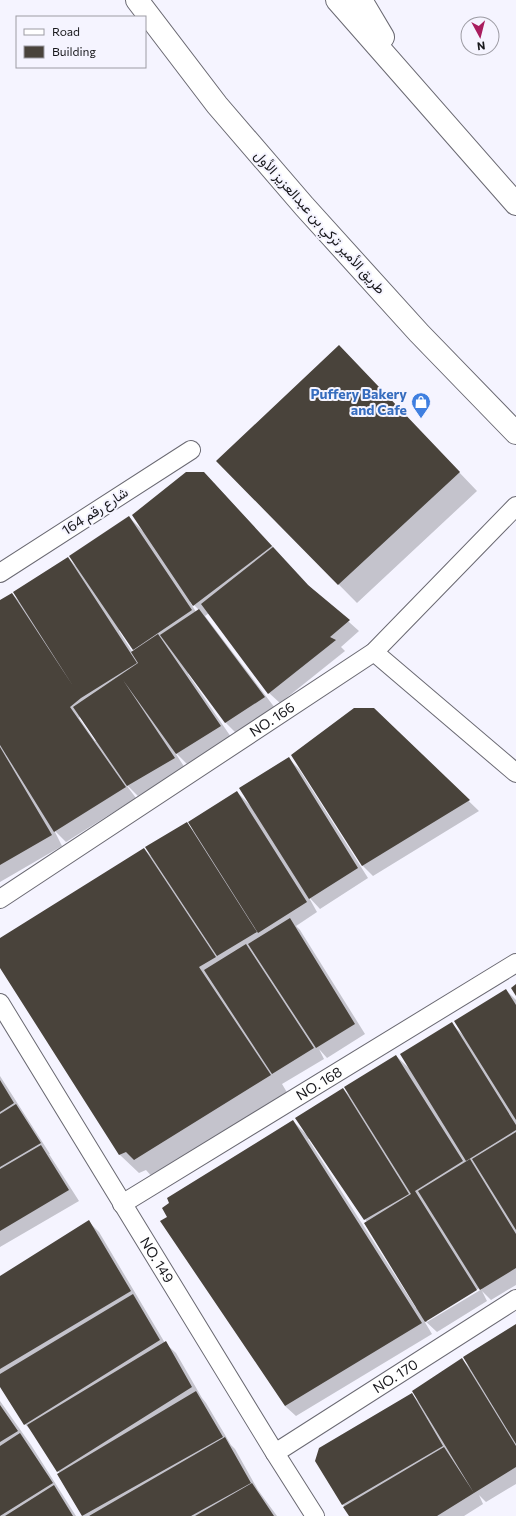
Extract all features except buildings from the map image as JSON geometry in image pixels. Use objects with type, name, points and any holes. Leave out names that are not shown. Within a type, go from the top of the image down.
[{"type":"main road","points":[[337,0],[516,204]]},
{"type":"main road","points":[[361,0],[408,81]]},
{"type":"main road","name":"طريق الأمير تركي بن عبدالعزيز الأول","points":[[137,2],[217,106],[304,206],[419,333],[516,433]]},
{"type":"street","name":"شارع رقم 164","points":[[0,573],[191,450]]},
{"type":"street","name":"NO. 166","points":[[0,899],[374,652],[516,506]]},
{"type":"street","points":[[374,652],[516,773]]},
{"type":"street","name":"NO. 168","points":[[122,1204],[516,963]]},
{"type":"street","name":"NO. 149","points":[[0,1003],[122,1204],[315,1516]]},
{"type":"street","name":"NO. 170","points":[[275,1453],[516,1299]]},
{"type":"place","name":"Puffery Bakery and Cafe","points":[[421,419]]}]
